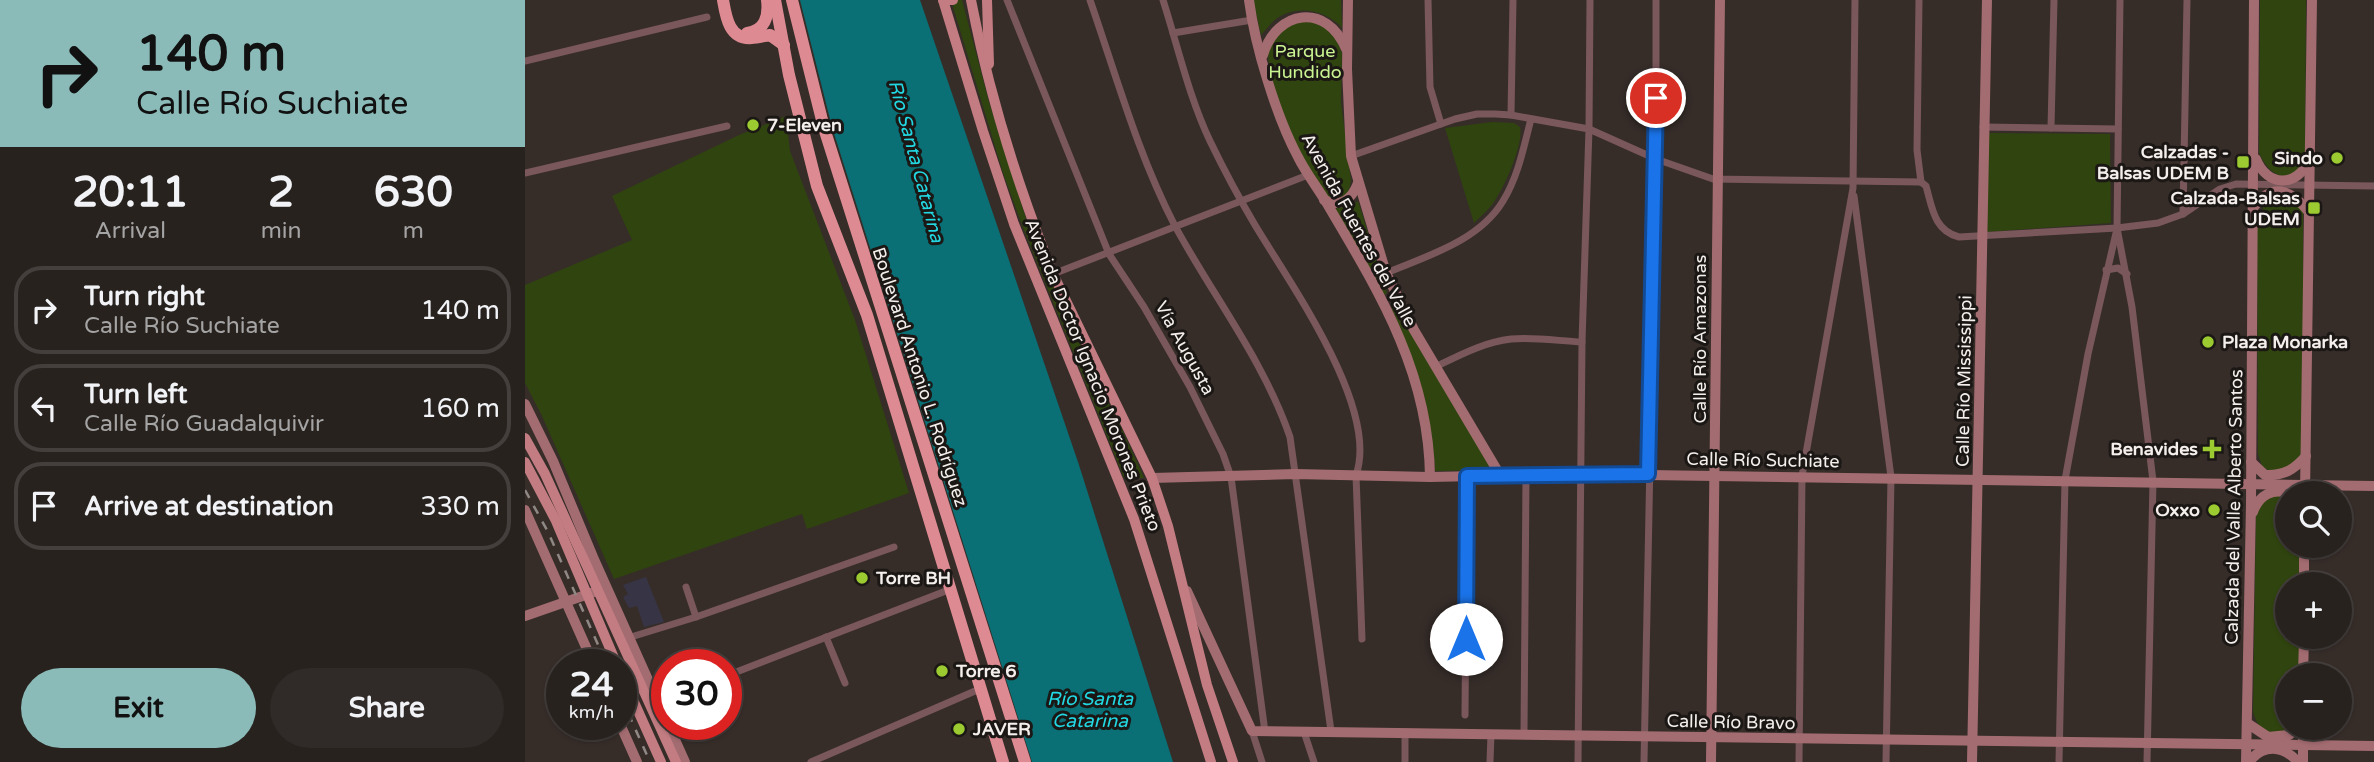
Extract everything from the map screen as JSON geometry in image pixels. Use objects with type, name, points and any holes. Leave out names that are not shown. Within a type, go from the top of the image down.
[{"type":"highway","points":[[726,0],[735,25],[743,32],[750,33],[764,24],[768,16],[767,0]]},
{"type":"highway","points":[[726,0],[729,24],[737,35],[749,38],[770,36],[784,45]]},
{"type":"highway","name":"Boulevard Antonio L. Rodríguez","points":[[775,0],[817,186],[867,315],[1003,762]]},
{"type":"highway","name":"Boulevard Antonio L. Rodríguez","points":[[792,0],[827,141],[1025,762]]},
{"type":"main road","points":[[943,0],[953,0]]},
{"type":"main road","name":"Avenida Doctor Ignacio Morones Prieto","points":[[943,0],[1014,224],[1134,519],[1211,762]]},
{"type":"main road","name":"Avenida Doctor Ignacio Morones Prieto","points":[[971,0],[988,80],[1016,176],[1053,274],[1152,478],[1183,582],[1207,685],[1233,762]]},
{"type":"main road","points":[[987,0],[988,80]]},
{"type":"main road","points":[[525,438],[545,474],[593,593],[612,649]]},
{"type":"main road","points":[[525,462],[676,762]]},
{"type":"main road","points":[[637,709],[661,762]]},
{"type":"street","name":"Vía Augusta","points":[[1007,0],[1109,254],[1144,307],[1190,387],[1223,454],[1231,477],[1265,732]]},
{"type":"street","points":[[1090,0],[1140,144],[1175,226],[1271,392],[1290,437],[1331,732]]},
{"type":"street","points":[[1163,0],[1199,113],[1241,201],[1341,372],[1357,431],[1360,456],[1356,475],[1362,639]]},
{"type":"street","name":"Avenida Fuentes del Valle","points":[[1249,0],[1262,58],[1283,123],[1308,175],[1381,299],[1404,347],[1420,392],[1427,428],[1430,477]]},
{"type":"street","points":[[1348,0],[1348,127],[1352,156],[1386,273],[1435,367],[1500,475]]},
{"type":"street","points":[[1428,0],[1430,87],[1441,124]]},
{"type":"street","points":[[1511,115],[1513,0]]},
{"type":"street","points":[[1578,762],[1590,0]]},
{"type":"street","points":[[1644,762],[1656,159],[1656,0]]},
{"type":"street","name":"Calle Río Amazonas","points":[[1711,762],[1720,0]]},
{"type":"street","points":[[1855,0],[1853,185],[1891,477],[1886,762]]},
{"type":"street","points":[[1919,0],[1917,150],[1923,183],[1939,227],[1947,233],[1959,237],[1982,237],[2158,223],[2183,214],[2220,189],[2237,184],[2374,186]]},
{"type":"street","name":"Calle Río Mississippi","points":[[1972,762],[1987,0]]},
{"type":"street","points":[[2051,128],[2054,0]]},
{"type":"street","points":[[2120,0],[2117,228],[2127,274],[2153,481],[2147,762]]},
{"type":"street","points":[[2183,214],[2187,0]]},
{"type":"street","name":"Calzada del Valle Alberto Santos","points":[[2247,762],[2254,0]]},
{"type":"street","points":[[2305,481],[2312,0]]},
{"type":"street","points":[[525,61],[707,17]]},
{"type":"street","points":[[1262,58],[1266,44],[1277,28],[1305,17],[1325,21],[1342,39],[1347,53]]},
{"type":"street","points":[[1173,33],[1252,20]]},
{"type":"street","points":[[1352,156],[1477,114],[1511,115],[1589,129],[1656,159],[1717,179],[1853,185],[1923,183]]},
{"type":"street","points":[[1386,273],[1452,244],[1486,222],[1496,212],[1511,186],[1531,119]]},
{"type":"street","points":[[525,173],[727,126]]},
{"type":"street","points":[[1983,127],[2118,129]]},
{"type":"street","points":[[2253,152],[2264,173],[2277,180],[2299,174],[2305,169],[2309,159]]},
{"type":"street","points":[[1053,274],[1308,175]]},
{"type":"street","points":[[1324,200],[1335,203],[1347,200],[1358,183]]},
{"type":"street","points":[[1799,762],[1802,476],[1853,185]]},
{"type":"street","points":[[2253,208],[2265,195],[2282,191],[2291,193],[2308,211]]},
{"type":"street","points":[[2059,762],[2064,480],[2106,270],[2117,228]]},
{"type":"street","points":[[2106,270],[2119,268],[2127,274]]},
{"type":"street","points":[[1381,299],[1390,298],[1394,291]]},
{"type":"street","points":[[1435,367],[1475,348],[1500,341],[1514,339],[1583,342]]},
{"type":"street","points":[[525,404],[547,448],[593,557],[651,678]]},
{"type":"street","points":[[2251,462],[2257,471],[2272,476],[2287,473],[2297,467],[2306,456]]},
{"type":"street","name":"Calle Río Suchiate","points":[[1152,478],[1295,474],[1430,477],[1648,474],[2275,485]]},
{"type":"street","points":[[1524,734],[1526,475]]},
{"type":"street","points":[[1465,715],[1467,476]]},
{"type":"street","name":"Calle Río Suchiate","points":[[2352,487],[2374,486]]},
{"type":"street","points":[[2251,518],[2259,499],[2275,491]]},
{"type":"street","points":[[525,510],[587,649]]},
{"type":"street","points":[[631,637],[696,617],[894,547]]},
{"type":"street","points":[[1183,582],[1252,731],[1262,762]]},
{"type":"street","points":[[686,587],[696,617]]},
{"type":"street","points":[[742,670],[952,588]]},
{"type":"street","points":[[525,616],[593,593]]},
{"type":"street","points":[[826,637],[845,683]]},
{"type":"street","points":[[811,762],[982,688]]},
{"type":"street","points":[[2247,723],[2269,737],[2275,737]]},
{"type":"street","name":"Calle Río Bravo","points":[[1252,731],[2374,746]]},
{"type":"street","points":[[1304,732],[1314,762]]},
{"type":"street","points":[[1405,732],[1405,762]]},
{"type":"street","points":[[1490,762],[1491,734]]},
{"type":"street","points":[[627,740],[637,762]]},
{"type":"street","points":[[675,740],[685,762]]},
{"type":"street","points":[[2247,762],[2270,748],[2285,751],[2301,762],[2303,740]]},
{"type":"shaded area","points":[[646,577],[664,622],[644,627],[637,606],[629,608],[623,597],[628,594],[623,585]]},
{"type":"green space","points":[[951,0],[962,0],[989,102],[1027,222],[1095,378],[1144,478],[1124,478],[1003,173]]},
{"type":"green space","points":[[1253,0],[1341,0],[1342,28],[1320,13],[1302,11],[1284,14],[1261,35]]},
{"type":"green space","points":[[2260,0],[2306,0],[2305,153],[2301,164],[2290,175],[2283,176],[2270,170],[2259,153]]},
{"type":"green space","name":"Parque Hundido","points":[[1305,20],[1322,25],[1335,37],[1342,53],[1341,102],[1351,181],[1348,194],[1334,201],[1325,195],[1317,184],[1296,145],[1271,74],[1268,55],[1273,38],[1285,28]]},
{"type":"green space","points":[[786,116],[790,151],[855,320],[909,493],[807,529],[802,514],[614,579],[525,383],[525,285],[632,240],[612,196],[739,135]]},
{"type":"green space","points":[[1492,122],[1514,123],[1520,127],[1521,134],[1501,191],[1474,223],[1445,128]]},
{"type":"green space","points":[[1988,133],[2110,134],[2111,223],[1987,232]]},
{"type":"green space","points":[[2278,196],[2293,198],[2303,208],[2303,455],[2295,465],[2271,472],[2262,466],[2258,454],[2257,225],[2263,208]]},
{"type":"green space","points":[[1358,201],[1387,293],[1384,295],[1334,209]]},
{"type":"green space","points":[[1395,304],[1492,470],[1435,471],[1426,407],[1391,307]]},
{"type":"green space","points":[[2275,496],[2275,558],[2303,558],[2302,572],[2275,572],[2275,649],[2301,649],[2301,663],[2275,663],[2275,734],[2272,735],[2263,731],[2253,712],[2256,510],[2264,497]]},
{"type":"water","name":"Río Santa Catarina","points":[[800,0],[920,0],[1079,465],[1173,762],[1032,762],[832,127]]},
{"type":"railway","points":[[525,490],[548,532],[600,649]]},
{"type":"railway","points":[[637,733],[650,762]]},
{"type":"place","name":"7-Eleven","points":[[753,125]]},
{"type":"place","name":"Sindo","points":[[2337,158]]},
{"type":"place","name":"Calzadas - Balsas UDEM B","points":[[2243,162]]},
{"type":"place","name":"Calzada-Balsas UDEM","points":[[2314,208]]},
{"type":"place","name":"Plaza Monarka","points":[[2208,342]]},
{"type":"place","name":"Benavides","points":[[2212,449]]},
{"type":"place","name":"Oxxo","points":[[2214,510]]},
{"type":"place","name":"Torre BH","points":[[862,578]]},
{"type":"place","name":"Torre 6","points":[[942,671]]},
{"type":"place","name":"JAVER","points":[[959,729]]},
{"type":"route","points":[[1466,639],[1467,476],[1648,474],[1656,98]]}]
